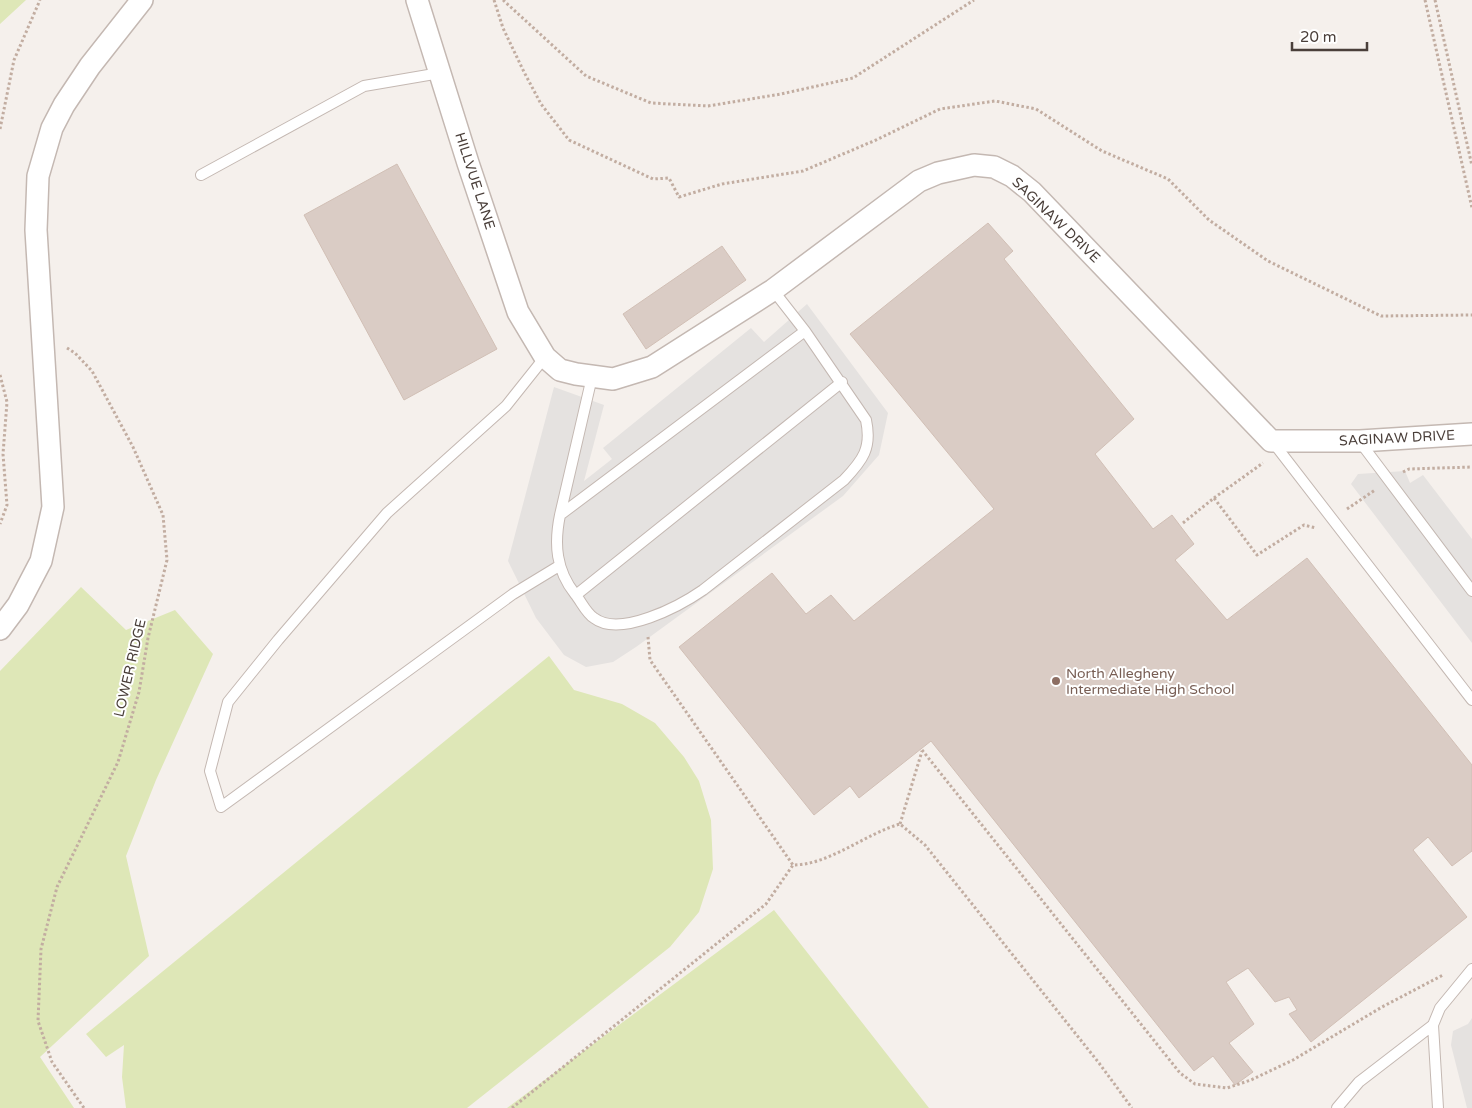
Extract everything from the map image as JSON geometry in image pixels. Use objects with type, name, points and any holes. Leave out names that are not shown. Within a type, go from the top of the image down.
[{"type":"street","points":[[0,629],[18,605],[41,561],[53,507],[36,199],[43,153],[52,128],[64,105],[90,66],[142,0]]},
{"type":"street","name":"HILLVUE LANE","points":[[417,0],[518,312],[530,335],[545,357]]},
{"type":"street","name":"SAGINAW DRIVE","points":[[545,357],[560,370],[592,377],[613,379],[652,367],[773,290],[919,181],[956,168],[974,165],[994,167],[1012,176],[1032,192],[1275,446],[1472,434]]},
{"type":"lane","points":[[202,176],[364,86],[440,73]]},
{"type":"lane","points":[[592,377],[556,536],[559,566],[568,585],[593,618],[606,624],[622,625],[646,619],[690,599],[704,590],[844,480],[858,465],[866,450],[869,436],[866,420],[842,382],[773,290]]},
{"type":"lane","points":[[560,515],[805,331]]},
{"type":"lane","points":[[545,357],[506,406],[387,513],[278,640],[228,702],[210,771],[221,807],[513,594],[559,566]]},
{"type":"lane","points":[[576,596],[842,382]]},
{"type":"lane","points":[[1360,441],[1472,591]]},
{"type":"lane","points":[[1275,446],[1472,700]]},
{"type":"lane","points":[[1336,1108],[1359,1082],[1432,1025],[1440,1008],[1472,969]]},
{"type":"lane","points":[[1432,1025],[1438,1108]]},
{"type":"path","points":[[0,129],[14,60],[40,0]]},
{"type":"path","points":[[503,0],[586,76],[651,103],[708,106],[780,94],[852,78],[974,0]]},
{"type":"path","points":[[1425,0],[1472,208]]},
{"type":"path","points":[[1434,0],[1472,166]]},
{"type":"path","name":"LOWER RIDGE","points":[[43,339],[60,344],[75,353],[92,371],[133,447],[163,515],[167,560],[148,638],[139,692],[118,762],[57,888],[41,949],[38,1021],[52,1062],[84,1108]]},
{"type":"path","points":[[0,375],[6,402],[3,454],[7,505],[0,524]]},
{"type":"path","points":[[1182,524],[1275,446]]},
{"type":"path","points":[[1214,498],[1257,555],[1304,525],[1316,528],[1332,520],[1389,480],[1409,469],[1472,467]]},
{"type":"path","points":[[646,619],[650,660],[793,865]]},
{"type":"path","points":[[900,824],[922,750],[1180,1073],[1195,1084],[1227,1088],[1251,1080],[1293,1060],[1382,1007],[1446,974]]},
{"type":"path","points":[[793,865],[808,865],[879,830],[900,824]]},
{"type":"path","points":[[900,824],[925,845],[1099,1063],[1132,1108]]},
{"type":"path","points":[[512,1108],[766,904],[793,865]]},
{"type":"green space","points":[[0,0],[26,0],[0,24]]},
{"type":"green space","points":[[81,587],[126,630],[175,610],[213,654],[156,780],[126,856],[149,956],[40,1057],[74,1108],[0,1108],[0,671]]},
{"type":"green space","points":[[549,656],[574,690],[622,704],[655,723],[684,757],[699,781],[711,820],[713,869],[699,912],[670,947],[467,1108],[126,1108],[122,1077],[124,1045],[106,1057],[86,1034]]},
{"type":"green space","points":[[774,910],[929,1108],[507,1108]]},
{"type":"shaded area","points":[[807,304],[888,413],[879,455],[843,496],[613,662],[586,667],[564,655],[536,618],[508,561],[554,387],[604,405],[584,481],[612,459],[603,448],[751,328],[764,342]]},
{"type":"shaded area","points":[[1405,471],[1410,483],[1423,475],[1472,539],[1472,643],[1351,484],[1358,474]]},
{"type":"shaded area","points":[[1472,1018],[1472,1108],[1467,1108],[1451,1045],[1453,1031],[1468,1024]]},
{"type":"building","points":[[397,164],[497,349],[404,400],[304,215]]},
{"type":"building","name":"North Allegheny Intermediate High School","points":[[988,223],[1013,251],[1004,259],[1134,419],[1095,454],[1153,529],[1172,515],[1194,544],[1175,560],[1227,620],[1307,558],[1472,765],[1472,851],[1452,866],[1428,837],[1413,850],[1467,917],[1311,1042],[1289,1014],[1297,1010],[1289,997],[1275,1002],[1248,968],[1226,982],[1254,1024],[1229,1043],[1253,1072],[1235,1085],[1213,1056],[1194,1071],[931,741],[859,798],[850,786],[814,815],[679,647],[772,573],[806,614],[831,595],[854,621],[994,509],[850,334]]},
{"type":"building","points":[[722,246],[746,280],[646,349],[623,314]]},
{"type":"place","name":"North Allegheny Intermediate High School","points":[[1056,681]]}]
